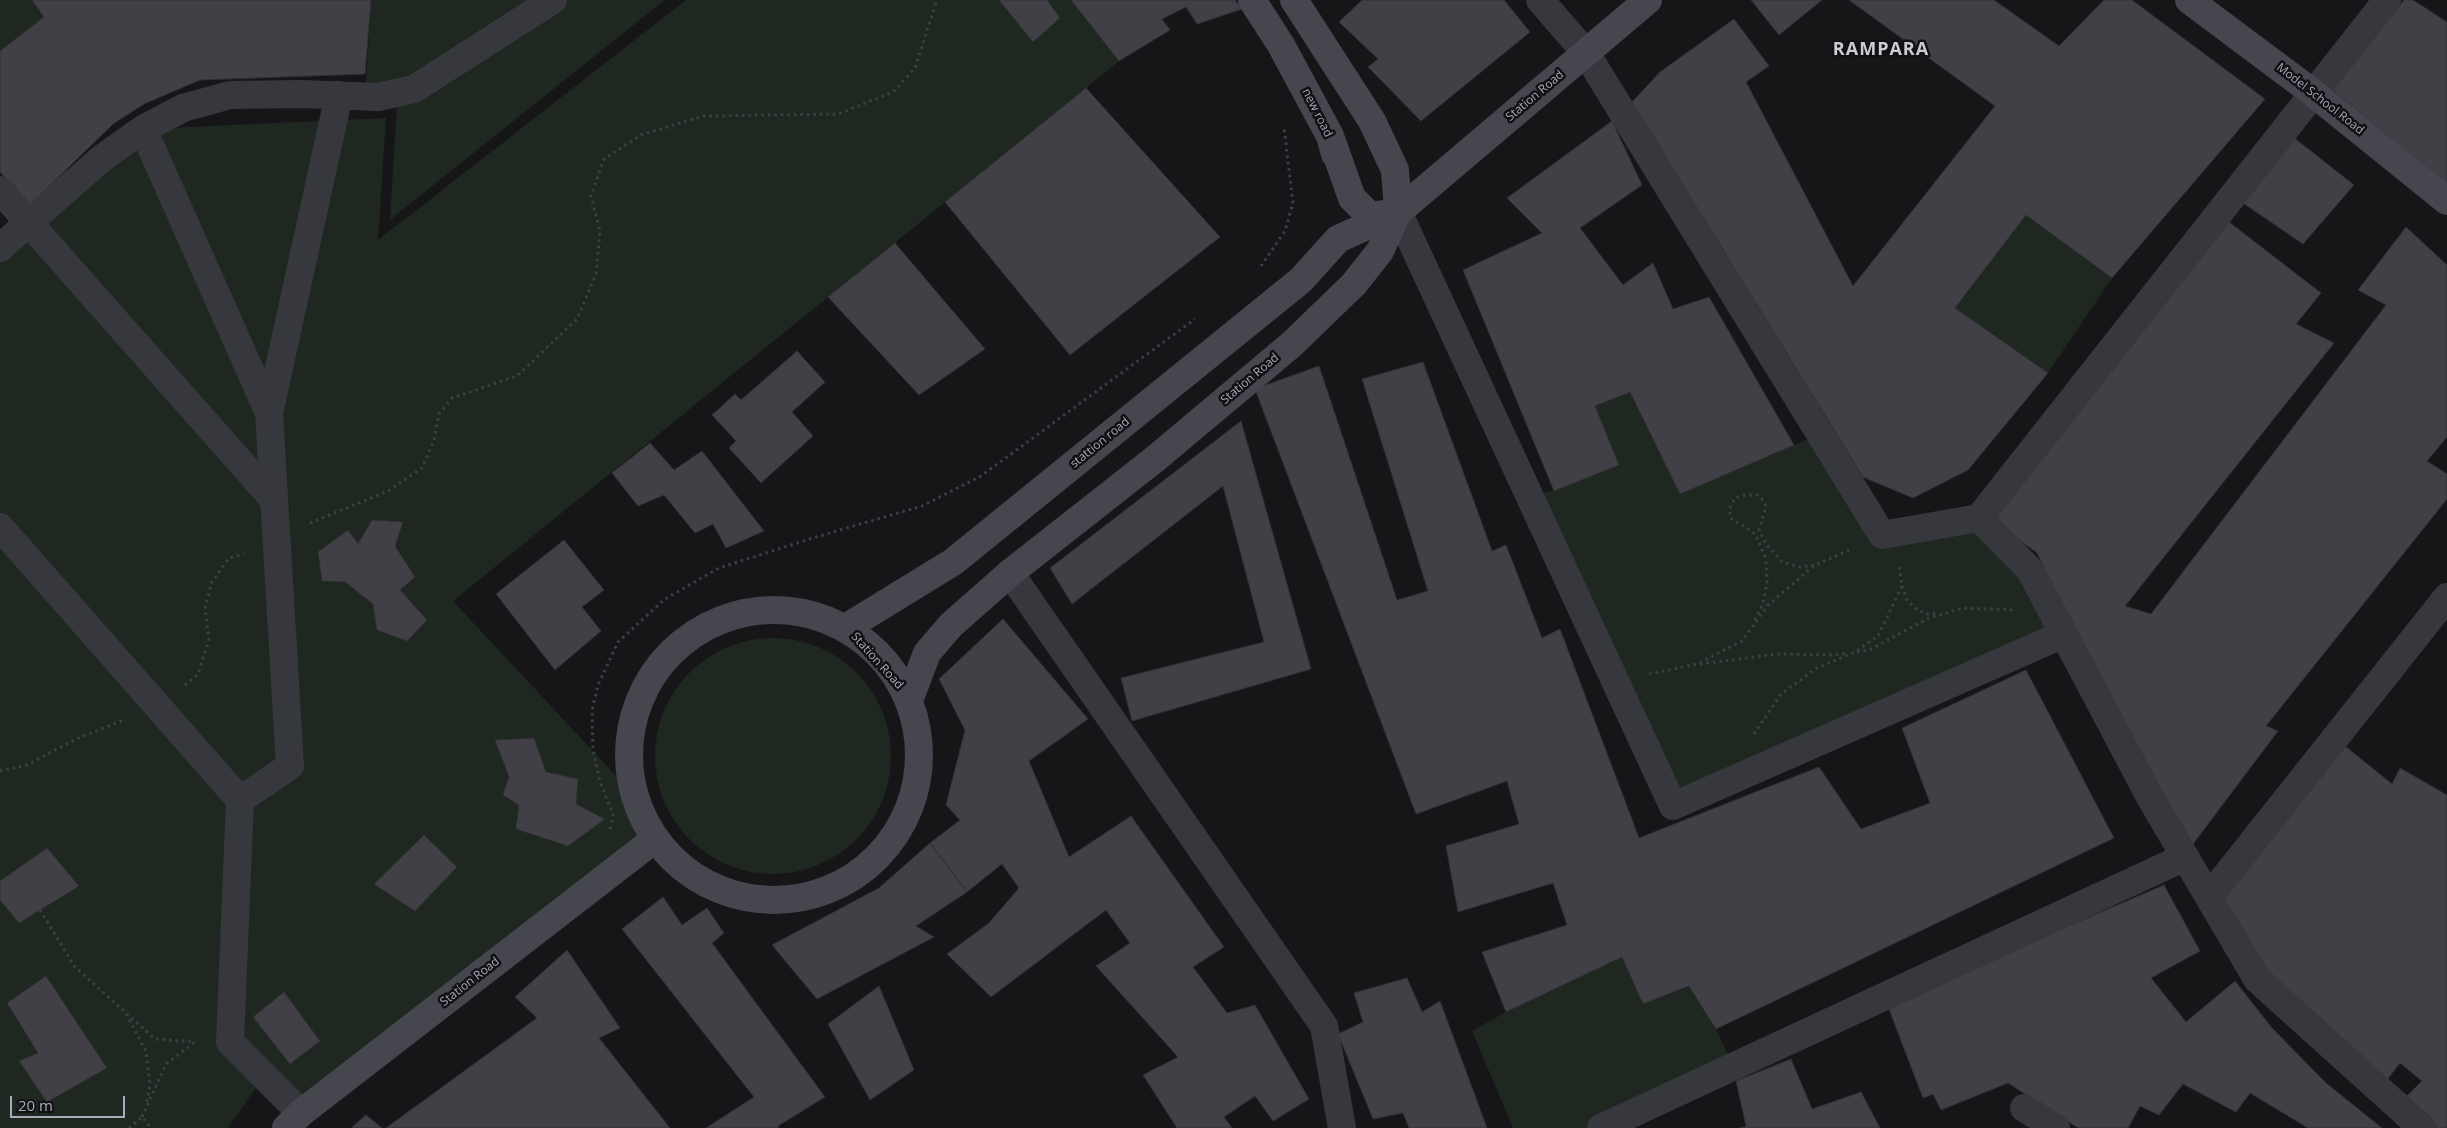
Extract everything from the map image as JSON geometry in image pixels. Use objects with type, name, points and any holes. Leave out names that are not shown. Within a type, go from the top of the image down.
[{"type":"main road","name":"new road","points":[[1252,0],[1281,45],[1330,136],[1344,190],[1338,239]]},
{"type":"main road","points":[[1294,0],[1376,129],[1396,170],[1398,212]]},
{"type":"main road","points":[[1586,53],[1648,0]]},
{"type":"main road","name":"Model School Road","points":[[2190,0],[2312,92],[2447,202]]},
{"type":"main road","name":"Station Road","points":[[910,698],[927,653],[952,625],[1010,573],[1155,459],[1292,344],[1354,284],[1380,251],[1398,212],[1586,53]]},
{"type":"main road","points":[[1330,136],[1352,198],[1370,216],[1398,212]]},
{"type":"main road","points":[[1338,239],[1398,212]]},
{"type":"main road","name":"stattion road","points":[[846,627],[954,562],[1301,280],[1338,239]]},
{"type":"main road","name":"Station Road","points":[[751,610],[800,611],[846,627],[910,698],[921,744],[916,791],[898,834],[866,869],[824,892],[777,900],[730,894],[688,872],[655,839],[633,794],[628,745],[639,698],[665,656],[704,626],[751,610]]},
{"type":"main road","name":"Station Road","points":[[294,1121],[655,839]]},
{"type":"street","points":[[0,248],[101,159],[143,129],[183,108],[230,95],[378,97],[414,89],[553,0]]},
{"type":"street","points":[[1540,0],[1586,53],[1882,535],[1979,518],[2312,92],[2387,0]]},
{"type":"street","points":[[240,800],[290,766],[269,413],[339,95]]},
{"type":"street","points":[[143,129],[269,413]]},
{"type":"street","points":[[0,190],[274,500]]},
{"type":"street","points":[[1398,212],[1673,806],[2064,634]]},
{"type":"street","points":[[1979,518],[2030,570],[2151,799],[2257,978],[2422,1128]]},
{"type":"street","points":[[0,526],[240,800],[230,1042],[294,1121]]},
{"type":"street","points":[[1010,573],[1324,1026],[1342,1128]]},
{"type":"street","points":[[2209,897],[2447,597]]},
{"type":"street","points":[[1601,1128],[2185,857]]},
{"type":"street","points":[[2024,1108],[2056,1128]]},
{"type":"path","points":[[277,544],[297,529],[388,491],[422,468],[434,440],[439,414],[452,398],[517,376],[577,320],[596,274],[600,231],[591,196],[604,159],[641,135],[703,116],[838,114],[892,92],[915,68],[937,0]]},
{"type":"path","points":[[1254,272],[1261,266],[1285,231],[1293,203],[1283,118]]},
{"type":"path","points":[[608,832],[612,826],[613,815],[601,784],[593,751],[592,710],[598,685],[618,642],[665,599],[719,568],[922,506],[981,476],[1201,314]]},
{"type":"path","points":[[1752,626],[1763,603],[1767,583],[1766,560],[1752,531],[1730,518],[1730,508],[1735,498],[1746,495],[1757,495],[1766,506],[1759,530],[1766,544],[1782,562],[1800,567],[1814,565],[1882,535],[1898,556],[1902,586],[1907,600],[1914,608],[1926,614],[1944,613]]},
{"type":"path","points":[[1697,664],[1742,641],[1768,606],[1814,565]]},
{"type":"path","points":[[1753,771],[1747,754],[1756,728],[1781,694],[1817,668],[1855,652],[1878,636],[1902,586]]},
{"type":"path","points":[[1613,677],[1652,674],[1697,664],[1777,654],[1834,656],[1869,650],[1929,618],[1963,608],[2005,608],[2039,615],[2064,634]]},
{"type":"path","points":[[40,910],[75,967],[155,1038],[195,1042],[212,1040],[230,1042]]},
{"type":"path","points":[[124,1012],[146,1051],[150,1085],[142,1117],[129,1128]]},
{"type":"path","points":[[145,1108],[166,1064],[195,1042]]},
{"type":"path","points":[[142,1117],[152,1128]]},
{"type":"shaded area","points":[[0,0],[32,0],[44,17],[0,51]]},
{"type":"shaded area","points":[[371,0],[665,0],[390,220],[397,103],[365,97]]},
{"type":"shaded area","points":[[686,0],[1071,0],[1119,61],[453,601],[633,794],[655,839],[301,1113],[264,1076],[228,1128],[0,1128],[0,248],[143,129],[386,118],[378,240]]},
{"type":"shaded area","points":[[2026,215],[2112,278],[2048,373],[1955,308]]},
{"type":"shaded area","points":[[1630,392],[1680,494],[1820,434],[1882,535],[1979,518],[2064,634],[1673,806],[1529,495],[1554,491],[1619,465],[1595,406]]},
{"type":"shaded area","points":[[773,638],[796,640],[829,652],[848,665],[864,681],[877,700],[886,722],[891,756],[889,779],[877,812],[864,831],[848,847],[829,860],[807,869],[773,874],[750,872],[717,860],[698,847],[682,831],[669,812],[660,790],[655,756],[657,733],[669,700],[682,681],[698,665],[717,652],[739,643]]},
{"type":"shaded area","points":[[1622,957],[1643,1004],[1695,985],[1734,1067],[1599,1128],[1513,1128],[1472,1031],[1506,1012]]},
{"type":"building","points":[[32,0],[371,0],[365,74],[200,80],[144,104],[113,124],[30,205],[0,172],[0,51],[44,17]]},
{"type":"building","points":[[999,0],[1047,0],[1060,18],[1033,42]]},
{"type":"building","points":[[1071,0],[1235,0],[1242,9],[1197,24],[1186,7],[1162,19],[1170,30],[1119,61]]},
{"type":"building","points":[[1362,0],[1504,0],[1530,32],[1421,121],[1368,67],[1378,59],[1339,22]]},
{"type":"building","points":[[1751,0],[1822,0],[1779,35]]},
{"type":"building","points":[[1849,0],[1994,0],[2059,46],[2104,0],[2132,0],[2265,99],[2112,278],[2026,215],[1955,308],[2048,373],[1968,470],[1913,498],[1863,477],[1632,102],[1660,72],[1734,19],[1769,66],[1746,82],[1853,286],[1995,106]]},
{"type":"building","points":[[2404,0],[2413,0],[2447,22],[2447,184],[2331,89]]},
{"type":"building","points":[[1086,88],[1220,237],[1070,355],[945,202]]},
{"type":"building","points":[[1612,121],[1642,185],[1580,228],[1623,285],[1653,263],[1673,309],[1709,297],[1794,445],[1680,494],[1630,392],[1595,406],[1619,465],[1554,491],[1463,270],[1542,233],[1507,198]]},
{"type":"building","points":[[2288,133],[2354,185],[2303,244],[2243,203]]},
{"type":"building","points":[[2229,222],[2321,293],[2296,324],[2334,343],[2125,606],[2151,614],[2386,305],[2358,290],[2406,227],[2447,265],[2447,437],[2427,461],[2447,474],[2447,499],[2266,726],[2278,731],[2190,848],[2106,694],[2037,553],[1993,520]]},
{"type":"building","points":[[895,243],[985,349],[919,395],[828,297]]},
{"type":"building","points":[[797,351],[825,382],[792,412],[813,436],[761,483],[729,448],[736,441],[712,415],[735,394],[741,400]]},
{"type":"building","points":[[1423,362],[1492,551],[1506,545],[1542,638],[1560,629],[1639,838],[1819,767],[1861,829],[1930,803],[1902,728],[2026,670],[2114,838],[1716,1029],[1689,986],[1643,1004],[1622,957],[1506,1012],[1482,952],[1567,925],[1553,883],[1458,912],[1446,846],[1519,824],[1507,781],[1416,814],[1255,389],[1319,366],[1397,600],[1428,591],[1362,379]]},
{"type":"building","points":[[1241,421],[1311,669],[1132,721],[1121,678],[1264,642],[1223,486],[1072,604],[1050,568]]},
{"type":"building","points":[[650,443],[674,470],[702,451],[764,531],[726,548],[713,524],[695,533],[664,495],[638,506],[612,473]]},
{"type":"building","points":[[372,520],[403,522],[395,546],[415,577],[400,590],[427,620],[407,641],[377,630],[373,604],[345,582],[322,581],[318,552],[348,530],[358,544]]},
{"type":"building","points":[[564,540],[604,590],[582,607],[601,631],[555,670],[496,594]]},
{"type":"building","points":[[1003,619],[1088,719],[1029,761],[1069,857],[1131,816],[1224,947],[1193,967],[1227,1013],[1255,1005],[1309,1099],[1273,1121],[1255,1096],[1224,1117],[1232,1128],[1177,1128],[1143,1075],[1178,1057],[1096,966],[1130,943],[1106,910],[991,997],[947,954],[989,923],[1019,888],[1002,864],[967,892],[930,843],[960,820],[946,805],[965,730],[939,679]]},
{"type":"building","points":[[534,738],[546,772],[578,779],[576,804],[605,819],[568,846],[516,829],[519,805],[503,795],[509,777],[495,740]]},
{"type":"building","points":[[2345,746],[2392,784],[2400,768],[2447,795],[2447,1128],[2437,1128],[2403,1100],[2422,1081],[2400,1063],[2386,1081],[2260,964],[2223,899]]},
{"type":"building","points":[[424,835],[457,867],[415,911],[374,884]]},
{"type":"building","points":[[930,843],[967,892],[916,926],[934,937],[817,999],[772,945],[879,888]]},
{"type":"building","points":[[47,848],[79,886],[19,923],[0,900],[0,881]]},
{"type":"building","points":[[2164,885],[2200,951],[2151,978],[2186,1022],[2235,981],[2272,1028],[2326,1083],[2382,1128],[2308,1128],[2250,1093],[2236,1112],[2183,1084],[2159,1115],[2140,1106],[2128,1128],[2078,1128],[2008,1083],[1941,1110],[1933,1094],[1923,1098],[1887,1004]]},
{"type":"building","points":[[663,897],[682,925],[707,908],[724,933],[712,943],[825,1097],[778,1126],[779,1128],[706,1128],[754,1097],[622,929]]},
{"type":"building","points":[[567,950],[620,1028],[599,1038],[670,1128],[386,1128],[537,1018],[515,997]]},
{"type":"building","points":[[46,976],[107,1068],[47,1102],[19,1061],[38,1053],[7,1003]]},
{"type":"building","points":[[1407,978],[1422,1012],[1440,1001],[1487,1128],[1409,1128],[1403,1113],[1373,1119],[1338,1034],[1363,1022],[1354,993]]},
{"type":"building","points":[[879,986],[914,1070],[870,1100],[828,1024]]},
{"type":"building","points":[[284,992],[320,1041],[290,1064],[253,1017]]},
{"type":"building","points":[[1791,1059],[1812,1109],[1861,1092],[1880,1128],[1740,1128],[1746,1126],[1736,1081]]},
{"type":"building","points":[[366,1115],[382,1128],[351,1128]]},
{"type":"district","name":"RAMPARA","points":[[1881,50]]}]
